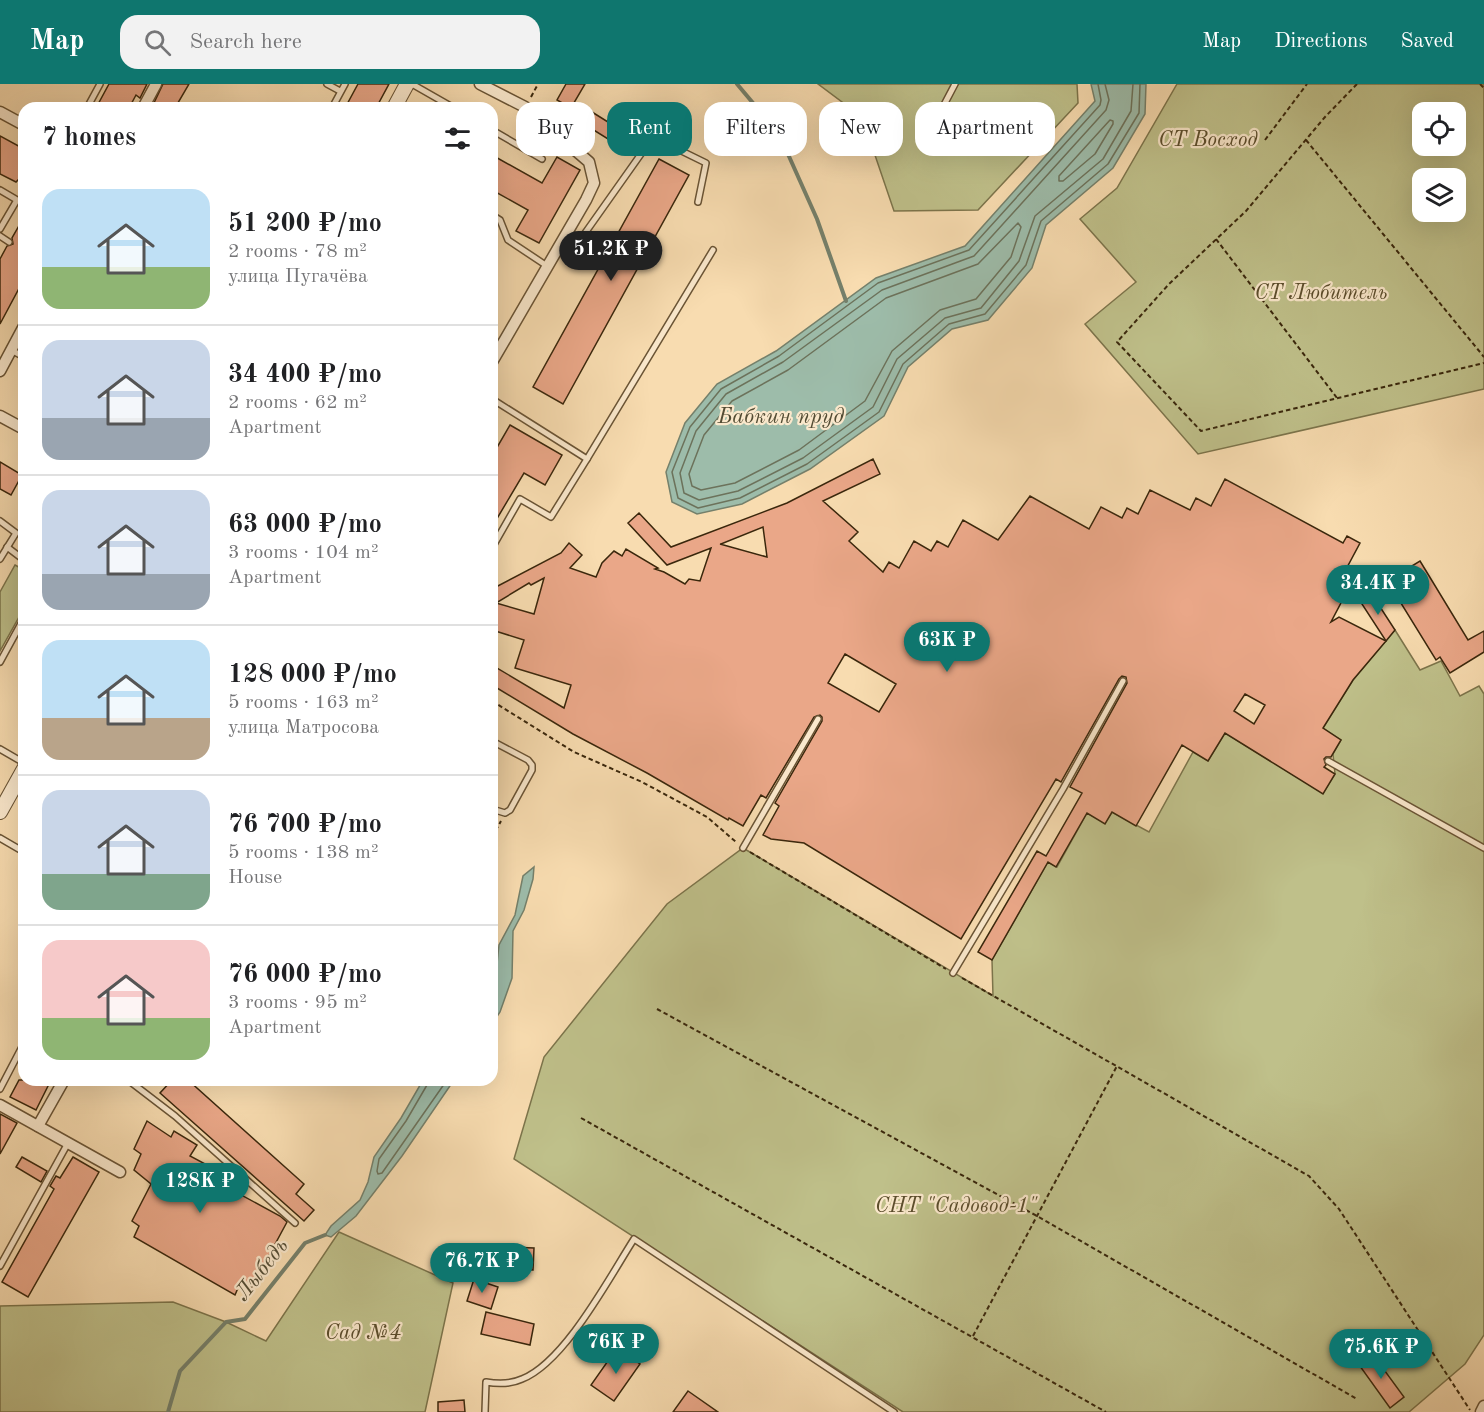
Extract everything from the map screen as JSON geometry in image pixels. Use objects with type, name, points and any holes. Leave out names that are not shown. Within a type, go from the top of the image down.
[{"type":"street","points":[[146,102],[156,84]]},
{"type":"street","points":[[396,102],[406,84]]},
{"type":"street","points":[[480,84],[525,107],[589,162],[594,183],[498,352]]},
{"type":"street","points":[[0,112],[18,122]]},
{"type":"street","points":[[0,371],[18,337]]},
{"type":"street","points":[[0,416],[18,426]]},
{"type":"street","points":[[0,812],[18,780]]},
{"type":"street","points":[[38,1126],[60,1086]]},
{"type":"street","points":[[0,1105],[120,1172]]},
{"type":"street","points":[[1481,1412],[1484,1406]]},
{"type":"lane","points":[[90,102],[100,84]]},
{"type":"lane","points":[[327,84],[340,91]]},
{"type":"lane","points":[[335,102],[345,84]]},
{"type":"lane","points":[[412,84],[444,102]]},
{"type":"lane","points":[[946,102],[955,84]]},
{"type":"lane","points":[[498,133],[542,159]]},
{"type":"lane","points":[[555,252],[578,243],[653,137],[706,164],[698,201]]},
{"type":"lane","points":[[0,190],[17,200],[0,229]]},
{"type":"lane","points":[[498,219],[508,240],[547,266]]},
{"type":"lane","points":[[0,236],[9,242]]},
{"type":"lane","points":[[498,538],[520,499],[551,517],[713,250]]},
{"type":"lane","points":[[11,350],[18,354]]},
{"type":"lane","points":[[498,403],[587,459]]},
{"type":"lane","points":[[0,521],[16,533],[0,559]]},
{"type":"lane","points":[[7,547],[18,555]]},
{"type":"lane","points":[[0,662],[18,629]]},
{"type":"lane","points":[[953,973],[1063,789],[1123,681]]},
{"type":"lane","points":[[743,848],[818,719]]},
{"type":"lane","points":[[498,744],[528,760],[532,765],[532,770],[510,810],[505,813],[498,811]]},
{"type":"lane","points":[[0,749],[18,760]]},
{"type":"lane","points":[[1328,761],[1484,848]]},
{"type":"lane","points":[[0,838],[18,848]]},
{"type":"lane","points":[[0,1089],[18,1054]]},
{"type":"lane","points":[[136,1086],[175,1116],[296,1222]]},
{"type":"lane","points":[[0,1266],[68,1143]]},
{"type":"lane","points":[[484,1412],[486,1382],[498,1384],[522,1380],[544,1366],[576,1329],[634,1239],[894,1412]]},
{"type":"path","points":[[1265,140],[1307,84]]},
{"type":"path","points":[[1357,84],[1246,211],[1168,284],[1117,342],[1201,431],[1484,363]]},
{"type":"path","points":[[1480,84],[1484,88]]},
{"type":"path","points":[[1306,140],[1484,357]]},
{"type":"path","points":[[1216,239],[1337,398]]},
{"type":"path","points":[[498,705],[574,752],[642,782],[706,817],[743,848],[953,973],[1309,1176],[1339,1209],[1472,1412]]},
{"type":"path","points":[[498,826],[505,813]]},
{"type":"path","points":[[657,1009],[1037,1216],[1358,1399]]},
{"type":"path","points":[[972,1337],[1118,1066]]},
{"type":"path","points":[[582,1118],[1106,1412]]},
{"type":"green space","points":[[818,84],[1077,84],[1078,103],[1055,128],[1055,102],[915,102],[915,156],[1028,156],[978,210],[894,211],[875,156],[903,156],[903,102],[842,102]]},
{"type":"green space","name":"СТ Любитель","points":[[1177,84],[1484,84],[1484,389],[1198,454],[1085,324],[1136,282],[1080,219],[1117,188]]},
{"type":"green space","points":[[15,565],[18,567],[18,619],[0,651],[0,592]]},
{"type":"green space","name":"СНТ \"Садовод-1\"","points":[[1395,630],[1420,670],[1441,661],[1460,696],[1479,686],[1484,694],[1484,1335],[1465,1364],[1409,1412],[903,1412],[514,1159],[544,1057],[667,904],[743,848],[993,996],[992,960],[1048,862],[1057,867],[1087,813],[1105,823],[1112,812],[1149,832],[1193,752],[1208,761],[1225,733],[1323,793],[1335,774],[1333,754],[1341,740],[1323,728],[1353,680]]},
{"type":"green space","name":"Сад №4","points":[[339,1232],[453,1283],[425,1412],[0,1412],[0,1306],[173,1302],[226,1322],[266,1341]]},
{"type":"water","name":"Бабкин пруд","points":[[1091,84],[1146,84],[1145,114],[1113,168],[1046,225],[1032,268],[988,320],[952,329],[908,367],[884,416],[810,469],[742,504],[697,514],[672,502],[666,472],[685,423],[717,384],[776,351],[876,278],[965,246],[1046,156],[1055,156],[1055,146],[1095,101]]},
{"type":"water","points":[[534,867],[524,910],[513,931],[512,978],[498,1015],[499,945],[515,915],[523,876]]},
{"type":"water","points":[[420,1086],[450,1086],[402,1156],[356,1216],[331,1237],[325,1235],[331,1226],[360,1200],[368,1182],[374,1157]]},
{"type":"building","points":[[109,84],[147,84],[140,98],[136,95],[132,102],[99,102]]},
{"type":"building","points":[[163,84],[189,84],[178,102],[154,102]]},
{"type":"building","points":[[358,84],[389,84],[379,102],[348,102]]},
{"type":"building","points":[[566,84],[585,84],[574,102],[557,100]]},
{"type":"building","points":[[595,114],[607,121],[607,138],[595,131]]},
{"type":"building","points":[[0,136],[18,146],[18,180],[16,182],[0,174]]},
{"type":"building","points":[[557,157],[580,170],[539,243],[516,231],[528,210],[498,193],[498,158],[542,183]]},
{"type":"building","points":[[659,159],[689,175],[563,404],[533,387]]},
{"type":"building","points":[[18,228],[18,290],[0,324],[0,259],[7,246],[13,244],[12,238]]},
{"type":"building","points":[[510,425],[562,455],[545,485],[524,473],[498,517],[498,446]]},
{"type":"building","points":[[873,459],[880,474],[823,501],[858,532],[849,541],[883,572],[889,562],[899,568],[914,541],[931,551],[937,541],[948,547],[963,520],[998,540],[1030,496],[1089,529],[1101,507],[1122,518],[1127,508],[1138,514],[1150,490],[1190,510],[1196,498],[1211,506],[1225,479],[1343,543],[1347,536],[1360,543],[1343,575],[1353,580],[1331,622],[1339,617],[1386,641],[1353,680],[1323,728],[1341,740],[1331,757],[1324,759],[1326,765],[1324,767],[1335,774],[1323,794],[1225,733],[1208,761],[1182,745],[1136,826],[1112,812],[1105,824],[1087,813],[1056,867],[1048,862],[992,960],[978,952],[1037,851],[1046,856],[1082,793],[1070,787],[1127,683],[1126,677],[1122,676],[1119,679],[1061,782],[1056,779],[961,939],[804,843],[771,839],[763,835],[779,806],[775,803],[822,721],[820,715],[814,717],[766,798],[761,795],[743,826],[729,818],[728,820],[573,734],[498,689],[498,669],[564,708],[571,685],[515,668],[524,640],[498,632],[498,604],[534,614],[544,578],[531,585],[529,583],[498,602],[498,586],[561,553],[569,543],[582,555],[570,568],[596,577],[602,563],[614,551],[622,556],[626,549],[658,568],[655,569],[685,584],[689,579],[700,581],[711,548],[667,565],[628,523],[639,513],[671,547],[787,503]],"holes":[[[763,527],[767,557],[720,544]],[[845,654],[896,684],[879,712],[828,683]],[[1245,694],[1265,705],[1254,724],[1234,711]]]},
{"type":"building","points":[[0,462],[18,473],[18,482],[11,495],[0,489]]},
{"type":"building","points":[[1420,561],[1468,640],[1484,631],[1484,652],[1450,673],[1440,657],[1436,660],[1391,587],[1396,584],[1392,578]]},
{"type":"building","points":[[1371,593],[1395,630],[1386,641],[1360,601]]},
{"type":"building","points":[[18,1082],[18,1086],[48,1086],[36,1110],[10,1097]]},
{"type":"building","points":[[166,1086],[195,1086],[304,1184],[296,1194],[314,1210],[304,1221],[160,1093]]},
{"type":"building","points":[[0,1114],[17,1123],[0,1154]]},
{"type":"building","points":[[147,1121],[171,1137],[174,1131],[197,1145],[190,1156],[224,1174],[219,1183],[287,1222],[252,1287],[241,1281],[235,1295],[134,1237],[139,1226],[132,1221],[151,1184],[134,1170],[141,1154],[134,1149]]},
{"type":"building","points":[[22,1157],[47,1171],[41,1182],[16,1167]]},
{"type":"building","points":[[73,1157],[99,1172],[28,1297],[2,1282],[54,1189],[50,1186],[56,1176],[60,1178]]},
{"type":"building","points":[[506,1247],[534,1248],[533,1270],[506,1269]]},
{"type":"building","points":[[474,1279],[498,1287],[491,1309],[467,1301]]},
{"type":"building","points":[[486,1312],[534,1324],[530,1345],[481,1334]]},
{"type":"building","points":[[617,1348],[640,1364],[614,1401],[591,1385]]},
{"type":"building","points":[[1371,1352],[1404,1397],[1390,1408],[1357,1362]]},
{"type":"building","points":[[688,1391],[718,1412],[673,1412]]},
{"type":"building","points":[[464,1400],[465,1412],[438,1412],[438,1402]]},
{"type":"waterway","points":[[737,84],[779,134],[817,219],[846,301]]},
{"type":"waterway","name":"Лыбедь","points":[[168,1412],[180,1371],[226,1322],[245,1319],[305,1243],[325,1235]]},
{"type":"park label","name":"СТ Восход","points":[[1208,140]]}]
